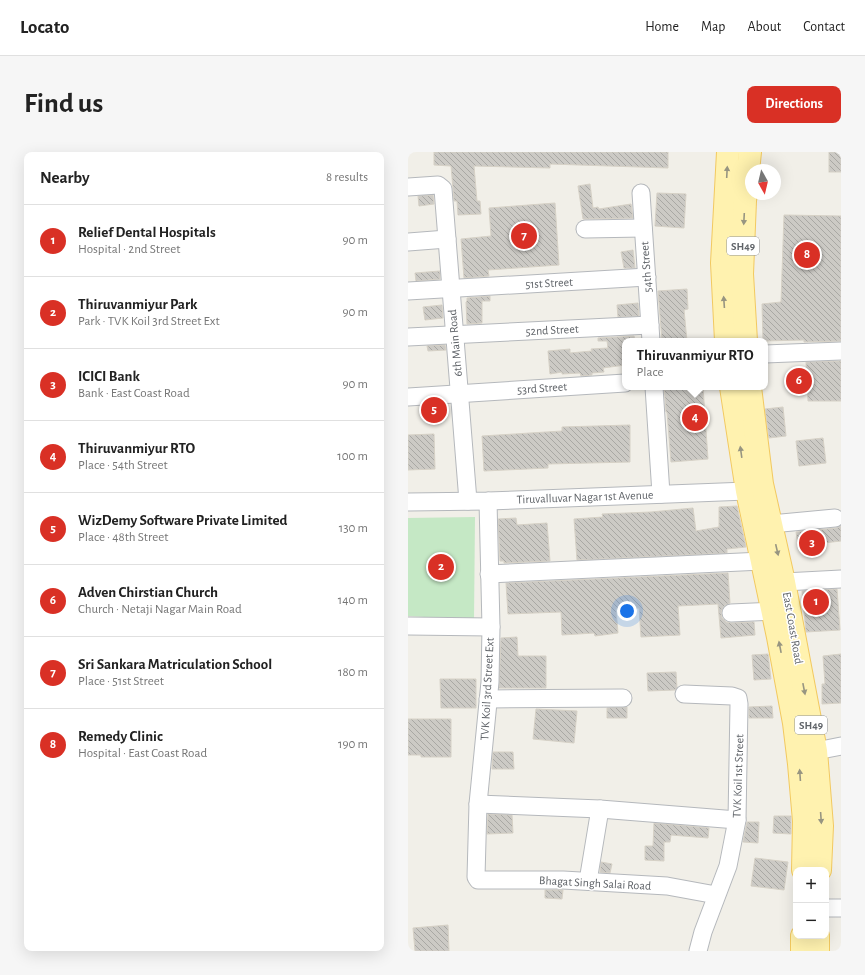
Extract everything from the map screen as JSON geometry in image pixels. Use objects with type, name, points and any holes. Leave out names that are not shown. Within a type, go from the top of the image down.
[{"type":"main road","name":"SH49","points":[[726,338],[722,263],[728,152]]},
{"type":"main road","name":"SH49","points":[[746,338],[742,274],[745,201],[750,152]]},
{"type":"main road","name":"East Coast Road","points":[[732,390],[754,487],[771,524],[784,582],[816,751],[822,826],[820,867]]},
{"type":"main road","name":"East Coast Road","points":[[750,390],[754,487],[762,561],[794,723],[799,764],[804,820],[803,867]]},
{"type":"main road","points":[[802,939],[802,951]]},
{"type":"main road","points":[[818,939],[818,951]]},
{"type":"street","name":"6th Main Road","points":[[408,187],[436,185],[443,189],[468,501]]},
{"type":"street","name":"54th Street","points":[[641,193],[650,333]]},
{"type":"street","points":[[585,229],[643,228]]},
{"type":"street","points":[[408,242],[447,239]]},
{"type":"street","name":"51st Street","points":[[408,291],[647,278]]},
{"type":"street","name":"52nd Street","points":[[408,337],[454,334],[650,333]]},
{"type":"street","points":[[768,354],[841,352]]},
{"type":"street","name":"53rd Street","points":[[408,397],[622,383]]},
{"type":"street","points":[[654,390],[661,494]]},
{"type":"street","name":"Tiruvalluvar Nagar 1st Avenue","points":[[408,502],[488,501],[661,494],[754,487]]},
{"type":"street","name":"TVK Koil 3rd Street Ext","points":[[476,877],[478,804],[490,682],[491,627],[488,501]]},
{"type":"street","points":[[771,524],[835,518]]},
{"type":"street","points":[[489,574],[762,561]]},
{"type":"street","points":[[784,582],[841,579]]},
{"type":"street","points":[[731,613],[772,611]]},
{"type":"street","points":[[408,626],[491,627]]},
{"type":"street","name":"TVK Koil 1st Street","points":[[684,694],[732,696],[738,698],[739,712],[737,820],[728,866],[716,895],[698,951]]},
{"type":"street","points":[[488,699],[623,698]]},
{"type":"street","points":[[816,751],[841,746]]},
{"type":"street","points":[[478,804],[600,809],[737,820]]},
{"type":"street","points":[[588,881],[600,809]]},
{"type":"street","name":"Bhagat Singh Salai Road","points":[[476,877],[478,880],[482,881],[588,881],[667,886],[716,895]]},
{"type":"street","points":[[829,908],[841,908]]},
{"type":"green space","points":[[475,517],[474,620],[408,616],[408,518]]},
{"type":"building","points":[[434,152],[668,152],[668,168],[550,164],[550,168],[474,166],[477,201],[480,201],[481,214],[458,215],[457,201],[454,201],[451,166],[434,165]]},
{"type":"building","points":[[829,152],[841,152],[841,172],[829,172]]},
{"type":"building","points":[[590,184],[593,208],[598,207],[599,209],[631,204],[633,218],[583,219],[578,186]]},
{"type":"building","points":[[657,193],[686,194],[684,228],[655,226]]},
{"type":"building","points":[[433,195],[434,204],[419,206],[418,196]]},
{"type":"building","points":[[555,203],[559,265],[488,270],[489,276],[464,278],[461,239],[491,236],[489,208]]},
{"type":"building","points":[[784,215],[841,216],[841,341],[768,341],[768,338],[763,338],[762,304],[781,302]]},
{"type":"building","points":[[633,250],[635,268],[624,268],[621,252]]},
{"type":"building","points":[[440,271],[440,279],[416,281],[415,273]]},
{"type":"building","points":[[687,289],[688,309],[684,310],[687,338],[662,338],[658,291]]},
{"type":"building","points":[[490,296],[490,301],[482,301],[482,323],[467,324],[467,298]]},
{"type":"building","points":[[638,303],[639,316],[618,317],[617,305]]},
{"type":"building","points":[[442,305],[443,318],[425,320],[423,307]]},
{"type":"building","points":[[634,336],[634,338],[622,338],[622,365],[603,368],[604,372],[592,373],[592,375],[581,376],[580,373],[562,374],[562,372],[550,374],[548,351],[570,349],[570,353],[592,351],[591,349],[608,348],[607,341],[598,341],[598,338]]},
{"type":"building","points":[[445,345],[446,350],[428,351],[427,346]]},
{"type":"building","points":[[841,361],[841,401],[808,401],[806,362]]},
{"type":"building","points":[[664,390],[703,390],[708,459],[671,462]]},
{"type":"building","points":[[783,407],[786,436],[769,438],[765,409]]},
{"type":"building","points":[[630,425],[630,462],[548,464],[548,468],[484,471],[482,436],[562,431],[562,427]]},
{"type":"building","points":[[434,434],[435,469],[408,470],[408,435]]},
{"type":"building","points":[[823,438],[826,463],[799,466],[796,441]]},
{"type":"building","points":[[737,506],[746,547],[727,549],[727,553],[577,560],[574,519],[603,517],[602,514],[651,512],[693,508],[696,531],[719,527],[719,507]]},
{"type":"building","points":[[516,518],[517,525],[547,523],[550,561],[504,563],[504,561],[500,561],[498,519]]},
{"type":"building","points":[[841,526],[841,541],[798,546],[796,532],[836,528]]},
{"type":"building","points":[[728,573],[730,603],[725,605],[722,609],[722,618],[726,622],[731,623],[754,622],[755,635],[721,638],[718,604],[678,606],[680,635],[641,637],[639,608],[616,609],[618,633],[595,636],[594,633],[562,635],[561,612],[508,614],[506,583]]},
{"type":"building","points":[[837,589],[840,630],[806,632],[802,591]]},
{"type":"building","points":[[517,637],[518,656],[546,656],[546,688],[499,688],[501,638]]},
{"type":"building","points":[[768,654],[771,679],[754,680],[752,655]]},
{"type":"building","points":[[841,654],[841,703],[822,704],[822,684],[825,684],[823,656]]},
{"type":"building","points":[[676,672],[677,688],[675,690],[648,691],[647,673]]},
{"type":"building","points":[[440,679],[476,679],[476,708],[441,708]]},
{"type":"building","points":[[772,706],[773,718],[749,718],[749,707]]},
{"type":"building","points":[[627,707],[627,718],[607,718],[607,708]]},
{"type":"building","points":[[536,709],[577,711],[574,743],[533,739]]},
{"type":"building","points":[[408,719],[451,719],[451,757],[421,757],[421,755],[408,755]]},
{"type":"building","points":[[493,752],[513,752],[514,769],[492,769]]},
{"type":"building","points":[[488,814],[512,815],[513,833],[487,834]]},
{"type":"building","points":[[774,816],[791,816],[791,834],[773,833]]},
{"type":"building","points":[[747,822],[759,822],[758,843],[743,842]]},
{"type":"building","points":[[654,823],[709,828],[708,838],[671,835],[670,842],[664,842],[664,861],[645,860],[645,846],[653,846]]},
{"type":"building","points":[[755,858],[788,862],[784,890],[751,886]]},
{"type":"building","points":[[601,862],[612,864],[610,873],[600,872]]},
{"type":"building","points":[[545,890],[563,890],[562,899],[545,898]]},
{"type":"building","points":[[448,925],[449,951],[415,951],[413,928]]},
{"type":"place","name":"Sri Sankara Matriculation School","points":[[524,236]]},
{"type":"place","name":"Remedy Clinic","points":[[807,255]]},
{"type":"place","name":"Adven Chirstian Church","points":[[799,381]]},
{"type":"place","name":"WizDemy Software Private Limited","points":[[434,410]]},
{"type":"place","name":"Thiruvanmiyur RTO","points":[[695,418]]},
{"type":"place","name":"ICICI Bank","points":[[812,543]]},
{"type":"place","name":"Thiruvanmiyur Park","points":[[441,567]]},
{"type":"place","name":"Relief Dental Hospitals","points":[[816,602]]}]
